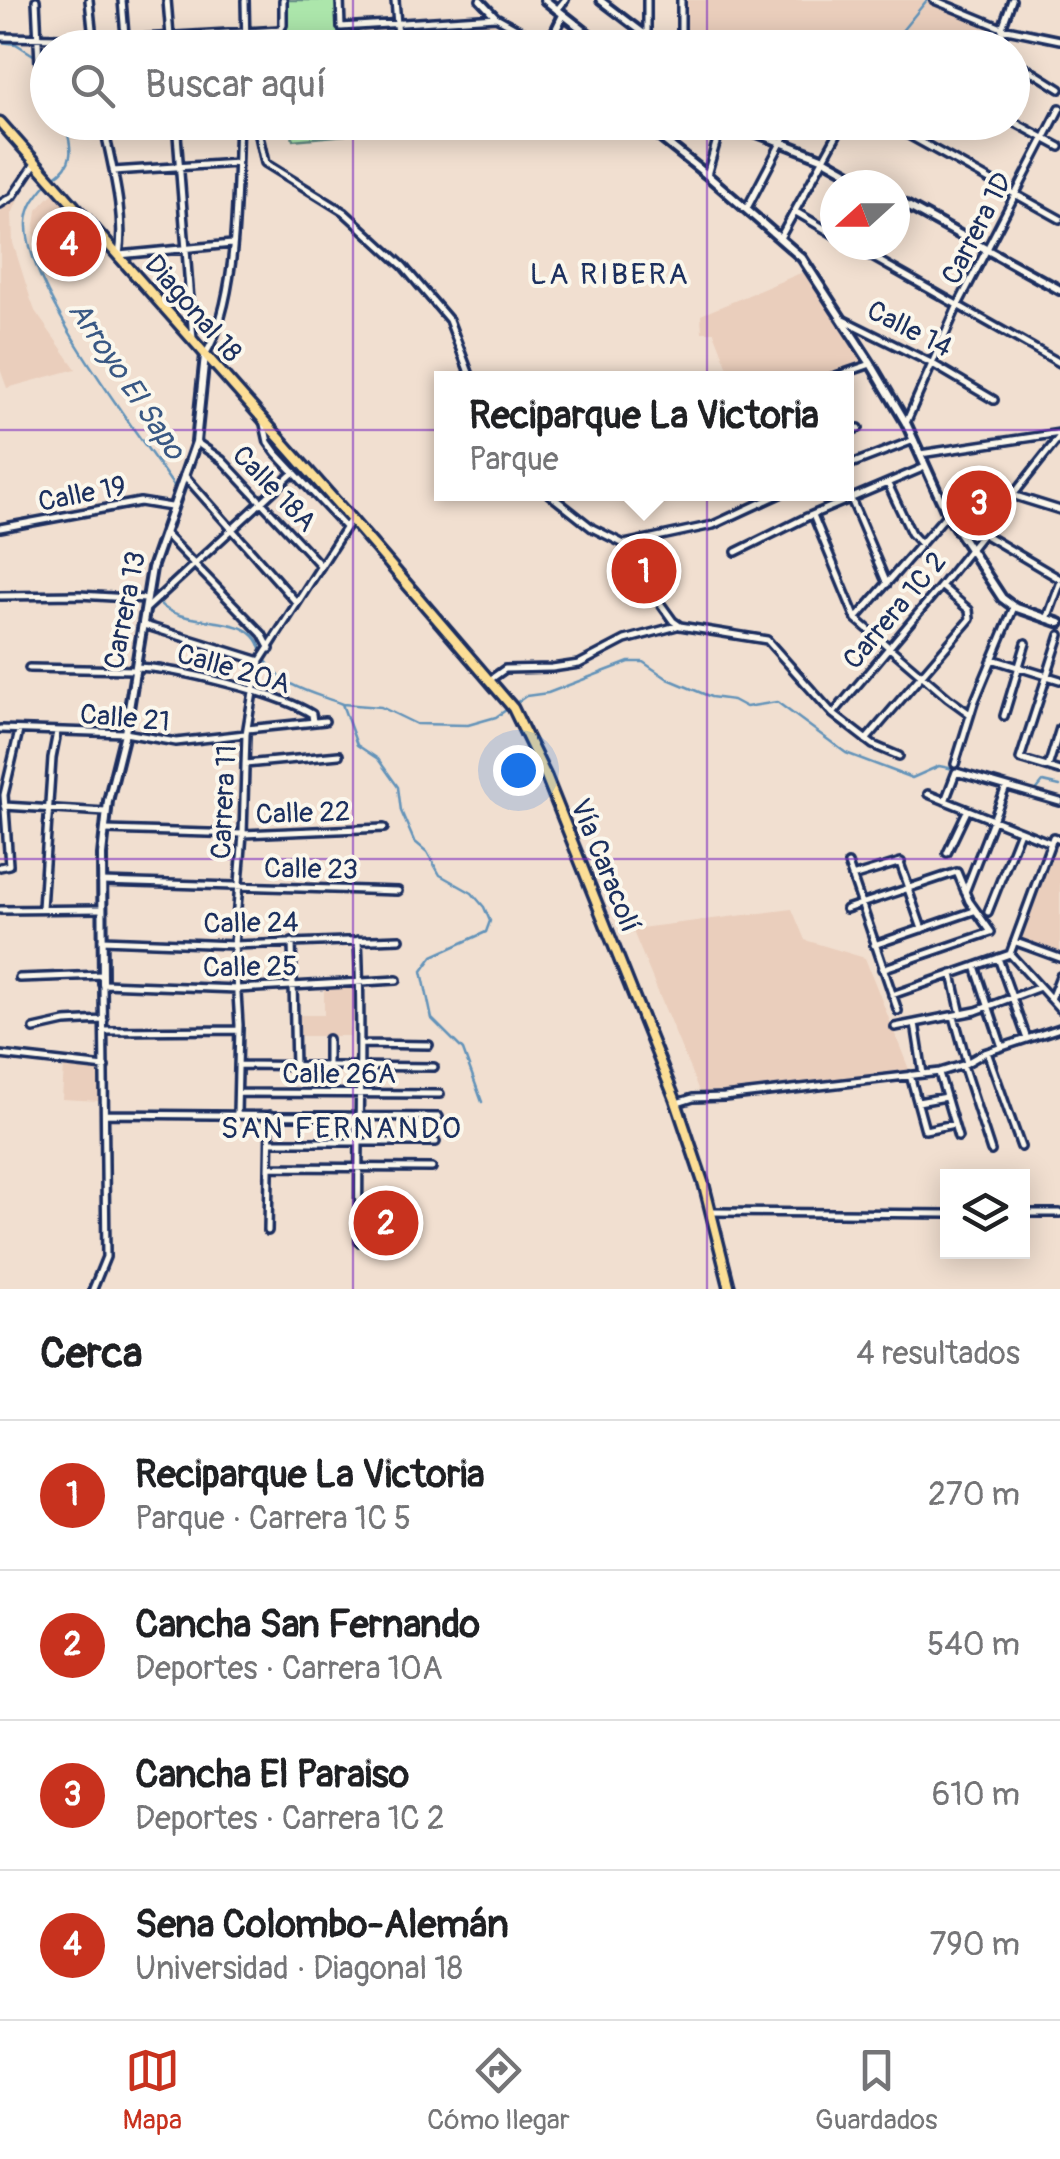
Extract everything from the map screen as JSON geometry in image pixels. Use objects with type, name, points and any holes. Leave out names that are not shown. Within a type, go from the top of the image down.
[{"type":"main road","name":"Diagonal 18","points":[[0,122],[263,421]]},
{"type":"main road","name":"Vía Caracolí","points":[[263,421],[511,706],[546,776],[676,1103],[711,1212],[730,1289]]},
{"type":"street","points":[[36,0],[39,30]]},
{"type":"street","points":[[89,0],[93,30]]},
{"type":"street","points":[[122,0],[125,30]]},
{"type":"street","points":[[167,0],[169,30]]},
{"type":"street","points":[[242,30],[245,0]]},
{"type":"street","points":[[280,30],[283,0]]},
{"type":"street","points":[[340,0],[340,26],[496,17]]},
{"type":"street","points":[[395,0],[398,30]]},
{"type":"street","points":[[480,0],[496,17],[519,30]]},
{"type":"street","points":[[545,0],[582,30]]},
{"type":"street","points":[[554,30],[565,0]]},
{"type":"street","points":[[600,0],[639,30]]},
{"type":"street","points":[[613,0],[613,9]]},
{"type":"street","points":[[646,30],[648,0]]},
{"type":"street","points":[[681,30],[682,0]]},
{"type":"street","points":[[934,0],[1012,30]]},
{"type":"street","points":[[1002,28],[1012,0]]},
{"type":"street","points":[[1030,34],[1060,40]]},
{"type":"street","points":[[0,37],[30,38]]},
{"type":"street","points":[[1030,71],[1060,90]]},
{"type":"street","name":"Carrera 1D","points":[[906,423],[957,308],[1060,108]]},
{"type":"street","points":[[1030,130],[1060,147]]},
{"type":"street","points":[[107,140],[121,242],[119,255],[232,244]]},
{"type":"street","points":[[177,140],[194,341]]},
{"type":"street","name":"Carrera 13","points":[[93,1289],[106,1257],[102,882],[106,812],[125,734],[144,611],[153,600],[163,532],[196,442],[205,355],[212,344],[228,286],[239,140]]},
{"type":"street","points":[[260,140],[265,164],[344,212],[441,308],[468,371]]},
{"type":"street","name":"Calle 14","points":[[663,140],[802,258],[842,318],[994,400]]},
{"type":"street","points":[[707,174],[719,140]]},
{"type":"street","points":[[773,140],[843,170]]},
{"type":"street","points":[[747,208],[785,140]]},
{"type":"street","points":[[780,238],[834,140]]},
{"type":"street","points":[[918,140],[1060,219]]},
{"type":"street","points":[[0,204],[13,196],[36,162]]},
{"type":"street","points":[[113,170],[238,163]]},
{"type":"street","points":[[910,207],[1060,290]]},
{"type":"street","points":[[796,212],[820,226]]},
{"type":"street","points":[[877,260],[1060,362]]},
{"type":"street","points":[[842,318],[906,423],[947,514],[1002,598],[1014,608],[1060,623]]},
{"type":"street","points":[[850,371],[871,364]]},
{"type":"street","name":"Diagonal 18","points":[[263,421],[268,442],[348,523]]},
{"type":"street","points":[[854,430],[859,428]]},
{"type":"street","points":[[920,454],[1060,434]]},
{"type":"street","name":"Carrera 1C 2","points":[[834,714],[1060,434]]},
{"type":"street","points":[[854,463],[914,440]]},
{"type":"street","name":"Calle 18A","points":[[196,442],[222,460],[321,566]]},
{"type":"street","points":[[854,498],[925,466]]},
{"type":"street","points":[[0,596],[79,595],[153,600],[294,472]]},
{"type":"street","points":[[184,475],[297,604]]},
{"type":"street","points":[[888,484],[911,533],[921,544]]},
{"type":"street","points":[[1012,494],[1060,510]]},
{"type":"street","points":[[558,501],[592,528],[624,544],[637,571],[680,626]]},
{"type":"street","points":[[624,544],[713,524],[764,501]]},
{"type":"street","points":[[736,552],[846,501]]},
{"type":"street","points":[[852,501],[888,584]]},
{"type":"street","name":"Calle 19","points":[[0,528],[140,502],[172,506]]},
{"type":"street","points":[[856,619],[947,514]]},
{"type":"street","points":[[812,515],[856,619],[970,714]]},
{"type":"street","name":"Carrera 11","points":[[237,1114],[239,1030],[234,945],[246,732],[253,692],[262,660],[348,523]]},
{"type":"street","points":[[163,532],[262,634],[270,649]]},
{"type":"street","points":[[982,533],[1060,582],[1047,618]]},
{"type":"street","points":[[866,740],[972,614],[941,586]]},
{"type":"street","points":[[945,801],[970,714],[1014,608]]},
{"type":"street","points":[[142,625],[262,660]]},
{"type":"street","points":[[490,679],[505,669],[579,664],[625,640],[680,626],[767,640],[834,714],[866,740],[898,756]]},
{"type":"street","points":[[1060,635],[1020,759],[1060,771]]},
{"type":"street","points":[[1004,716],[1026,643]]},
{"type":"street","points":[[992,660],[1060,680]]},
{"type":"street","name":"Calle 20A","points":[[29,668],[164,669],[302,708],[312,714],[313,722]]},
{"type":"street","name":"Calle 21","points":[[0,728],[125,734],[176,742],[325,720]]},
{"type":"street","points":[[1048,767],[1060,728]]},
{"type":"street","points":[[0,866],[9,865],[2,796],[18,731]]},
{"type":"street","points":[[42,908],[57,732]]},
{"type":"street","points":[[245,764],[339,755]]},
{"type":"street","points":[[956,768],[1006,788],[1060,802]]},
{"type":"street","points":[[965,892],[1006,788]]},
{"type":"street","points":[[892,995],[1010,954],[1055,840],[1020,831],[928,794]]},
{"type":"street","points":[[4,806],[106,812]]},
{"type":"street","points":[[948,854],[967,810]]},
{"type":"street","name":"Calle 22","points":[[105,830],[243,834],[384,828]]},
{"type":"street","points":[[988,912],[1020,831]]},
{"type":"street","points":[[852,877],[900,862],[922,929]]},
{"type":"street","points":[[848,864],[898,1011]]},
{"type":"street","points":[[846,908],[957,872],[974,911],[991,932],[882,969]]},
{"type":"street","name":"Calle 23","points":[[102,882],[398,891]]},
{"type":"street","points":[[0,910],[102,909]]},
{"type":"street","points":[[874,945],[974,911]]},
{"type":"street","name":"Calle 24","points":[[102,940],[234,945],[400,938]]},
{"type":"street","points":[[358,940],[359,1242]]},
{"type":"street","points":[[292,942],[295,1066]]},
{"type":"street","points":[[1015,942],[1060,958]]},
{"type":"street","points":[[1010,954],[1060,1010]]},
{"type":"street","points":[[998,958],[1027,1039]]},
{"type":"street","points":[[975,966],[1002,1047]]},
{"type":"street","points":[[952,974],[965,1064],[991,1151]]},
{"type":"street","points":[[1051,999],[1060,976]]},
{"type":"street","name":"Calle 25","points":[[19,978],[103,979],[238,989],[396,980]]},
{"type":"street","points":[[895,1027],[988,1007],[1040,987]]},
{"type":"street","points":[[34,1029],[104,1020]]},
{"type":"street","points":[[915,1023],[924,1074]]},
{"type":"street","points":[[676,1103],[938,1072],[1060,1028]]},
{"type":"street","points":[[105,1031],[239,1030]]},
{"type":"street","points":[[328,1039],[328,1066]]},
{"type":"street","points":[[360,1044],[429,1045]]},
{"type":"street","points":[[988,1052],[1021,1147]]},
{"type":"street","points":[[0,1055],[105,1066]]},
{"type":"street","points":[[238,1065],[434,1067]]},
{"type":"street","points":[[938,1072],[958,1138]]},
{"type":"street","points":[[910,1075],[925,1130],[954,1124]]},
{"type":"street","name":"Calle 26A","points":[[238,1092],[440,1094]]},
{"type":"street","points":[[918,1102],[946,1097]]},
{"type":"street","points":[[106,1114],[440,1118]]},
{"type":"street","points":[[268,1231],[270,1115]]},
{"type":"street","points":[[270,1142],[436,1142]]},
{"type":"street","points":[[269,1167],[432,1168]]},
{"type":"street","points":[[711,1212],[940,1214]]},
{"type":"street","points":[[1030,1213],[1060,1213]]},
{"type":"shaded area","points":[[686,0],[923,0],[995,30],[687,30]]},
{"type":"shaded area","points":[[480,21],[515,30],[479,30]]},
{"type":"shaded area","points":[[54,192],[108,255],[87,272],[55,275],[34,233],[37,210]]},
{"type":"shaded area","points":[[18,200],[12,214],[13,243],[30,297],[35,311],[76,369],[7,388],[0,369],[0,210]]},
{"type":"shaded area","points":[[803,272],[863,364],[842,371],[729,371],[714,332],[702,332],[701,315]]},
{"type":"shaded area","points":[[1051,854],[1060,857],[1060,954],[1020,939]]},
{"type":"shaded area","points":[[792,909],[805,940],[865,958],[910,1072],[701,1096],[632,929]]},
{"type":"shaded area","points":[[358,986],[359,1023],[350,1022],[350,1036],[297,1036],[297,1015],[324,1015],[324,987]]},
{"type":"shaded area","points":[[64,1066],[101,1070],[100,1101],[62,1099]]},
{"type":"green space","points":[[287,0],[338,0],[340,30],[286,30]]},
{"type":"green space","points":[[975,486],[1004,498],[975,529],[954,509]]},
{"type":"green space","points":[[402,1211],[404,1232],[370,1236],[368,1215]]},
{"type":"waterway","points":[[903,30],[927,0]]},
{"type":"waterway","name":"Arroyo El Sapo","points":[[0,42],[16,44],[30,53]]},
{"type":"waterway","name":"Arroyo El Sapo","points":[[54,177],[69,161],[68,140]]},
{"type":"waterway","name":"Arroyo El Sapo","points":[[48,182],[31,205],[27,222],[43,283],[85,358],[175,488]]},
{"type":"waterway","name":"Arroyo El Sapo","points":[[159,603],[186,617],[247,631],[257,640],[262,654]]},
{"type":"waterway","name":"Arroyo El Sapo","points":[[266,661],[290,684],[342,704],[357,745],[378,759],[398,787],[401,811],[414,841],[427,852],[440,875],[472,893],[484,907],[490,921],[486,932],[433,956],[422,971],[432,1019],[463,1050],[482,1102]]},
{"type":"waterway","points":[[342,704],[381,707],[416,724],[468,725],[496,717],[526,696],[548,693],[629,662],[643,662],[668,679],[711,697],[733,700],[746,707],[777,702],[846,753],[912,778],[939,766],[954,769]]},
{"type":"waterway","points":[[1034,793],[1043,782],[1060,786]]},
{"type":"place","name":"Sena Colombo-Alemán","points":[[69,244]]},
{"type":"place","name":"Cancha El Paraiso","points":[[979,503]]},
{"type":"place","name":"Reciparque La Victoria","points":[[644,571]]},
{"type":"place","name":"Cancha San Fernando","points":[[386,1223]]},
{"type":"district","name":"LA RIBERA","points":[[610,274]]},
{"type":"district","name":"SAN FERNANDO","points":[[342,1128]]}]
